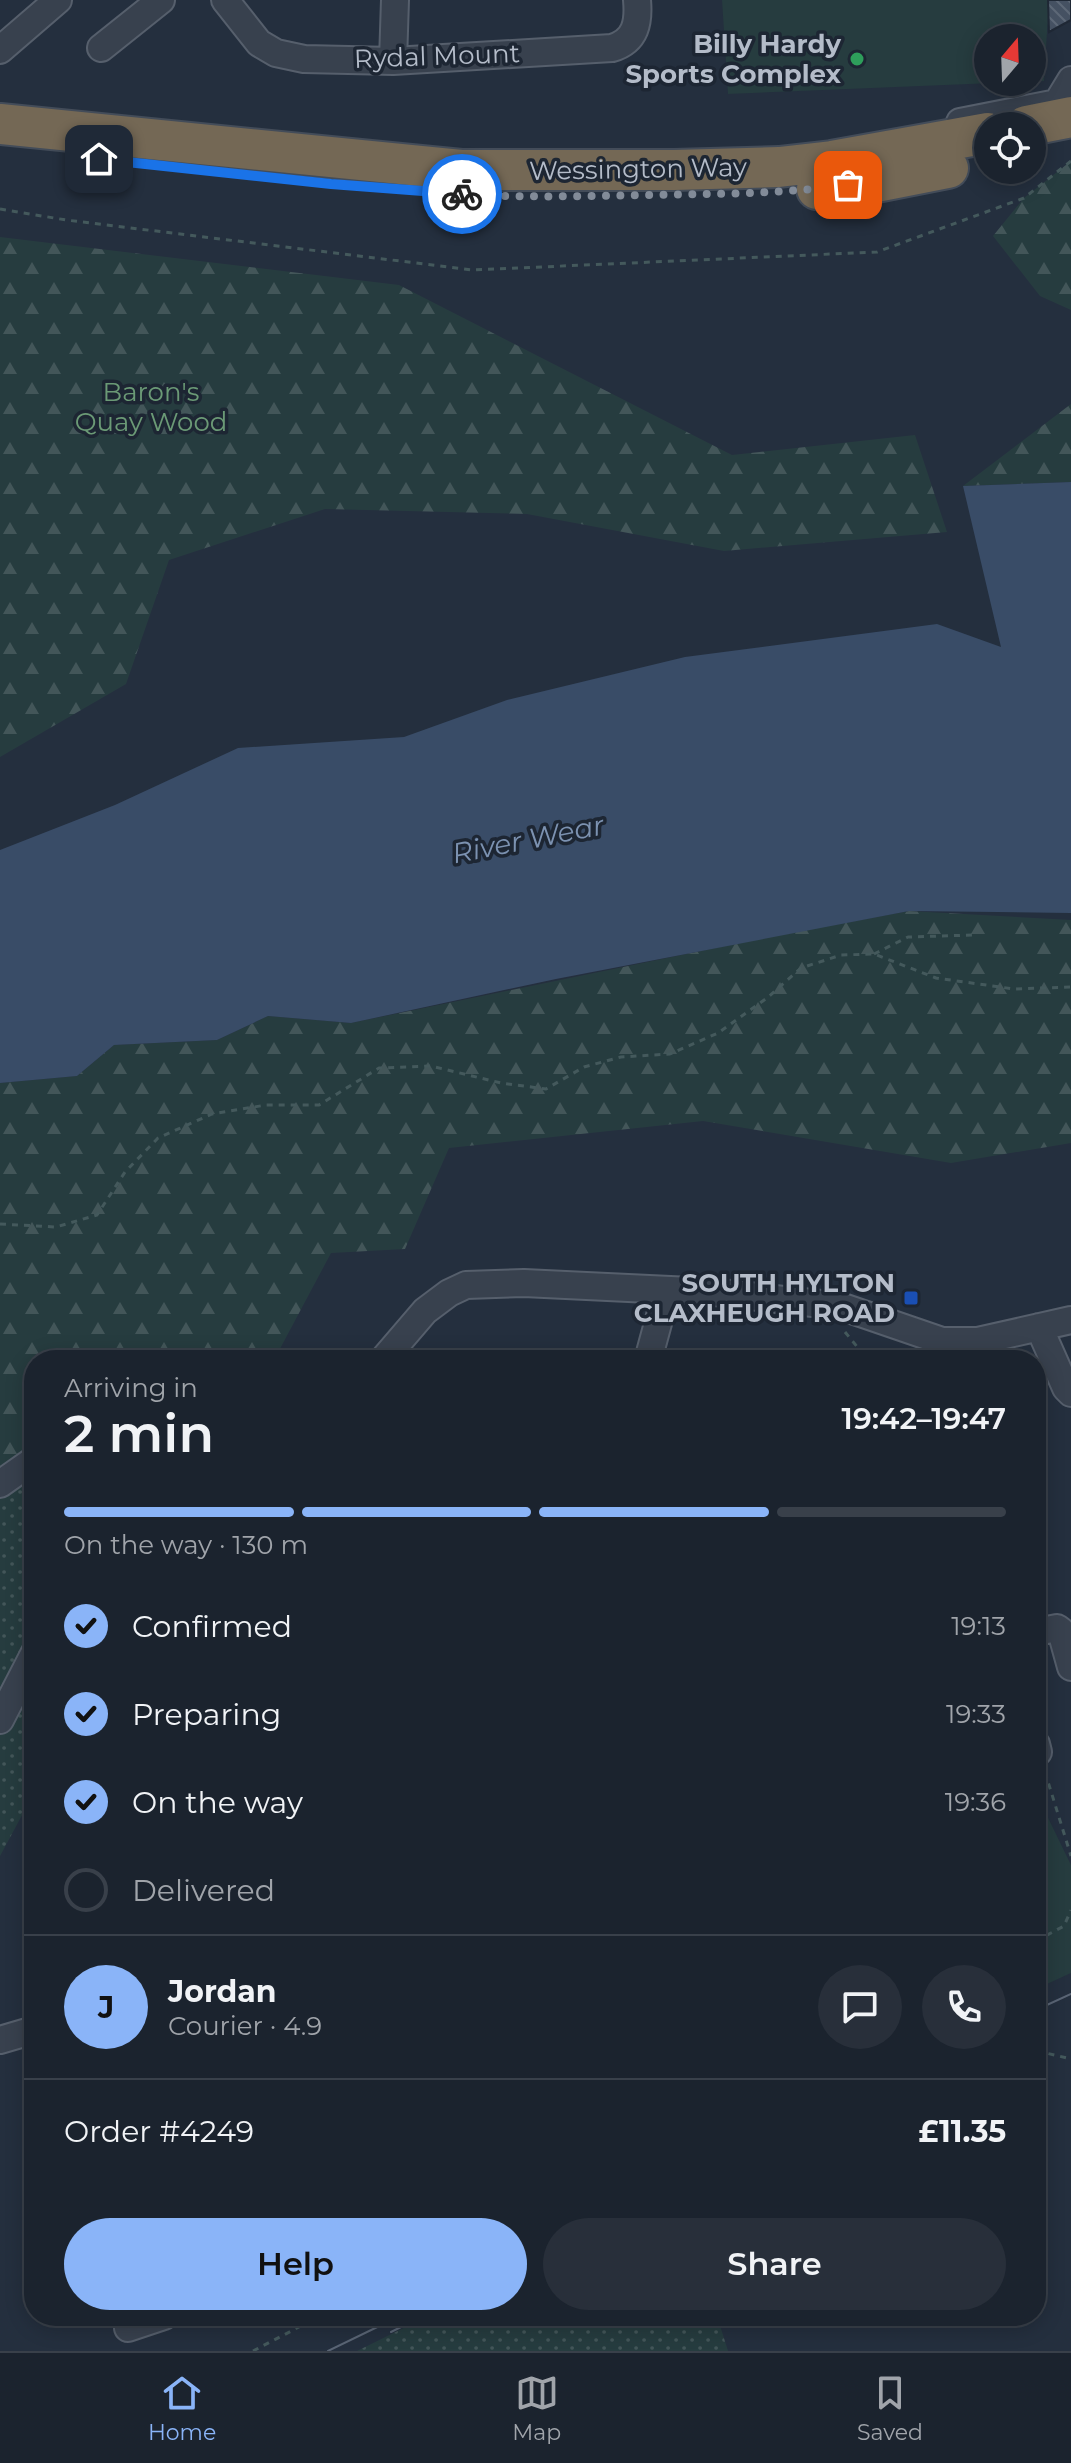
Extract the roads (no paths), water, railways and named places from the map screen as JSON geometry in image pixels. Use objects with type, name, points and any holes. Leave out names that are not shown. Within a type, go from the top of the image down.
[{"type":"highway","points":[[1046,122],[1071,117]]},
{"type":"highway","name":"Wessington Way","points":[[0,124],[108,147],[360,187],[534,196],[819,189],[877,182],[974,163]]},
{"type":"highway","name":"Wessington Way","points":[[0,148],[108,147],[461,170],[674,170],[779,167],[832,161],[974,136]]},
{"type":"highway","points":[[1046,148],[1071,143]]},
{"type":"street","points":[[0,50],[58,0]]},
{"type":"street","points":[[101,48],[161,0]]},
{"type":"street","name":"Rydal Mount","points":[[225,0],[259,43],[276,53],[304,59],[393,61],[612,48],[630,38],[637,27],[637,0]]},
{"type":"street","points":[[393,61],[395,0]]},
{"type":"street","points":[[832,161],[869,139],[1057,103],[1071,80]]},
{"type":"street","points":[[392,1350],[425,1311],[466,1285],[524,1283],[667,1290],[840,1306],[942,1341],[950,1350]]},
{"type":"street","points":[[651,1350],[667,1290]]},
{"type":"street","points":[[954,1350],[978,1341],[1071,1320]]},
{"type":"street","points":[[1039,1327],[1071,1393]]},
{"type":"street","points":[[0,1484],[24,1467]]},
{"type":"street","points":[[1046,1630],[1057,1628],[1061,1631],[1071,1667]]},
{"type":"street","points":[[0,1720],[24,1673]]},
{"type":"street","points":[[128,2328],[134,2326]]},
{"type":"water","name":"River Wear","points":[[1071,482],[1071,913],[909,911],[556,979],[351,1023],[268,1016],[217,1040],[114,1045],[77,1076],[0,1083],[0,850],[115,805],[238,748],[404,737],[507,700],[685,657],[937,624],[1001,647],[963,486]]},
{"type":"tram line","points":[[1046,2005],[1071,1994]]},
{"type":"tram line","points":[[328,2351],[379,2326]]},
{"type":"tram line","points":[[391,2332],[403,2326]]},
{"type":"place","name":"Billy Hardy Sports Complex","points":[[857,59]]},
{"type":"place","name":"SOUTH HYLTON CLAXHEUGH ROAD","points":[[911,1298]]},
{"type":"park label","name":"Baron's Quay Wood","points":[[151,407]]}]
